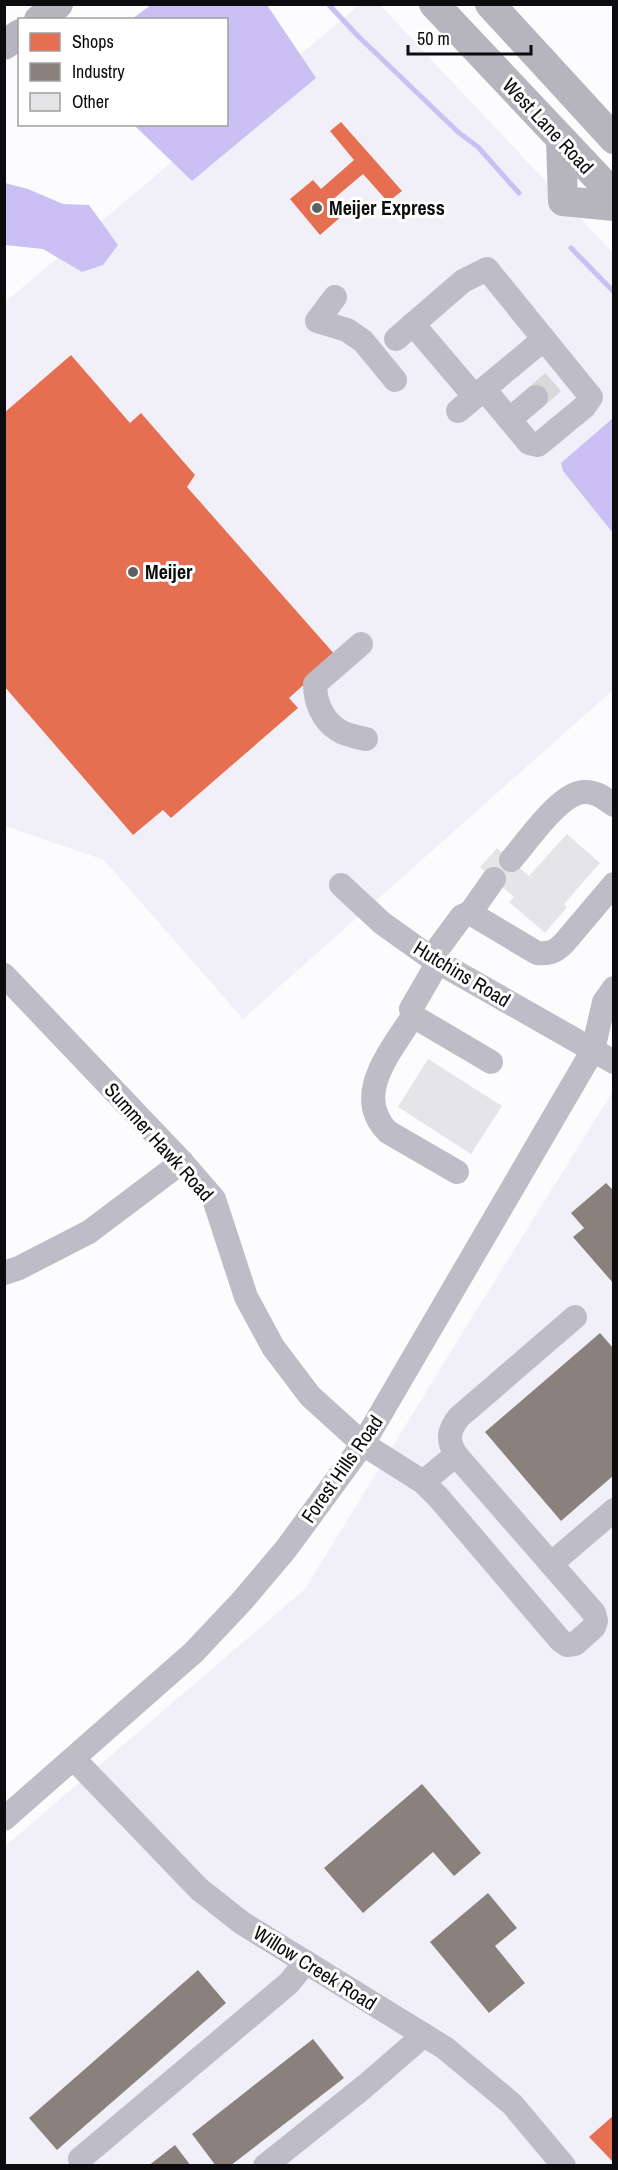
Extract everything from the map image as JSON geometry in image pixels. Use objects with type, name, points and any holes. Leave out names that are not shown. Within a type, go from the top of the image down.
[{"type":"main road","points":[[41,18],[58,4]]},
{"type":"main road","name":"West Lane Road","points":[[434,4],[614,195]]},
{"type":"main road","name":"West Lane Road","points":[[490,4],[614,139]]},
{"type":"main road","points":[[4,45],[18,35]]},
{"type":"main road","points":[[561,139],[563,201],[614,206]]},
{"type":"street","points":[[579,103],[614,113]]},
{"type":"street","points":[[487,269],[544,339],[553,383],[591,397],[584,407],[538,445],[529,443],[510,419],[473,399],[404,332],[463,280],[487,269]]},
{"type":"street","points":[[335,297],[317,321],[347,330],[363,341],[395,380]]},
{"type":"street","points":[[473,399],[544,339]]},
{"type":"street","points":[[510,419],[553,383]]},
{"type":"street","points":[[361,644],[315,684],[315,697],[328,720],[338,730],[366,739]]},
{"type":"street","points":[[511,860],[557,807],[573,794],[585,792],[597,794],[614,805]]},
{"type":"street","points":[[491,1062],[413,1016],[411,1009],[434,960],[462,916],[470,913],[494,879]]},
{"type":"street","points":[[470,913],[537,952],[549,954],[557,951],[614,884]]},
{"type":"street","name":"Hutchins Road","points":[[341,885],[382,923],[434,960],[603,1056]]},
{"type":"street","name":"Summer Hawk Road","points":[[4,975],[182,1162],[214,1199],[246,1297],[273,1347],[310,1396],[363,1444],[423,1482],[561,1640],[567,1645],[575,1644],[594,1628],[596,1621],[594,1613],[551,1564]]},
{"type":"street","name":"Forest Hills Road","points":[[603,1056],[604,1002],[614,988]]},
{"type":"street","points":[[413,1016],[383,1063],[372,1092],[374,1108],[379,1122],[388,1131],[457,1172]]},
{"type":"street","name":"Forest Hills Road","points":[[4,1819],[194,1652],[242,1601],[286,1549],[363,1444],[614,1037]]},
{"type":"street","points":[[4,1274],[89,1232],[182,1162]]},
{"type":"street","points":[[575,1317],[459,1417],[449,1434],[450,1444],[456,1455],[551,1564],[614,1510]]},
{"type":"street","points":[[423,1482],[456,1455]]},
{"type":"street","name":"Willow Creek Road","points":[[74,1759],[199,1889],[243,1923],[423,2035],[473,2070],[512,2104],[564,2166]]},
{"type":"street","points":[[80,2159],[289,1983],[306,1962]]},
{"type":"street","points":[[264,2166],[364,2087],[423,2035]]},
{"type":"shaded area","points":[[151,5],[267,5],[316,78],[192,181],[135,126],[228,126],[228,18],[133,18]]},
{"type":"shaded area","points":[[359,5],[380,5],[613,253],[613,690],[243,1019],[104,860],[5,826],[5,302],[215,126],[228,126],[228,115]]},
{"type":"shaded area","points":[[5,183],[28,189],[63,204],[89,205],[118,245],[103,265],[82,272],[43,249],[5,245]]},
{"type":"shaded area","points":[[613,418],[613,533],[563,471],[561,463]]},
{"type":"shaded area","points":[[613,1091],[613,2165],[5,2165],[4,1847],[305,1589]]},
{"type":"building: Shops","points":[[341,122],[402,191],[388,202],[363,174],[331,201],[343,215],[320,235],[290,199],[313,180],[321,189],[354,160],[330,131]]},
{"type":"building: Shops","name":"Meijer","points":[[71,355],[130,423],[141,413],[195,475],[187,487],[336,656],[289,698],[298,708],[171,818],[163,810],[133,835],[4,686],[4,413]]},
{"type":"building: Shops","points":[[614,2115],[614,2163],[589,2137]]},
{"type":"building: Industry","points":[[606,1183],[614,1191],[614,1284],[573,1237],[584,1228],[571,1213]]},
{"type":"building: Industry","points":[[600,1333],[614,1349],[614,1475],[561,1521],[485,1432]]},
{"type":"building: Industry","points":[[422,1784],[481,1853],[454,1876],[433,1852],[363,1913],[324,1868]]},
{"type":"building: Industry","points":[[488,1893],[517,1928],[495,1946],[525,1983],[489,2013],[430,1942]]},
{"type":"building: Industry","points":[[198,1970],[226,2003],[57,2150],[29,2118]]},
{"type":"building: Industry","points":[[313,2039],[344,2078],[230,2166],[216,2166],[192,2134]]},
{"type":"building: Industry","points":[[175,2145],[191,2166],[148,2166]]},
{"type":"building: Other","points":[[567,834],[600,863],[564,904],[567,907],[545,933],[509,902],[514,897],[480,867],[497,848],[529,876]]},
{"type":"building: Other","points":[[428,1059],[502,1106],[471,1154],[398,1107]]},
{"type":"waterway","points":[[328,4],[458,132],[478,147],[519,193]]},
{"type":"waterway","points":[[571,248],[614,292]]},
{"type":"tunnel","points":[[536,397],[553,382]]},
{"type":"place","name":"Meijer Express","points":[[317,208]]},
{"type":"place","name":"Meijer","points":[[133,572]]}]
